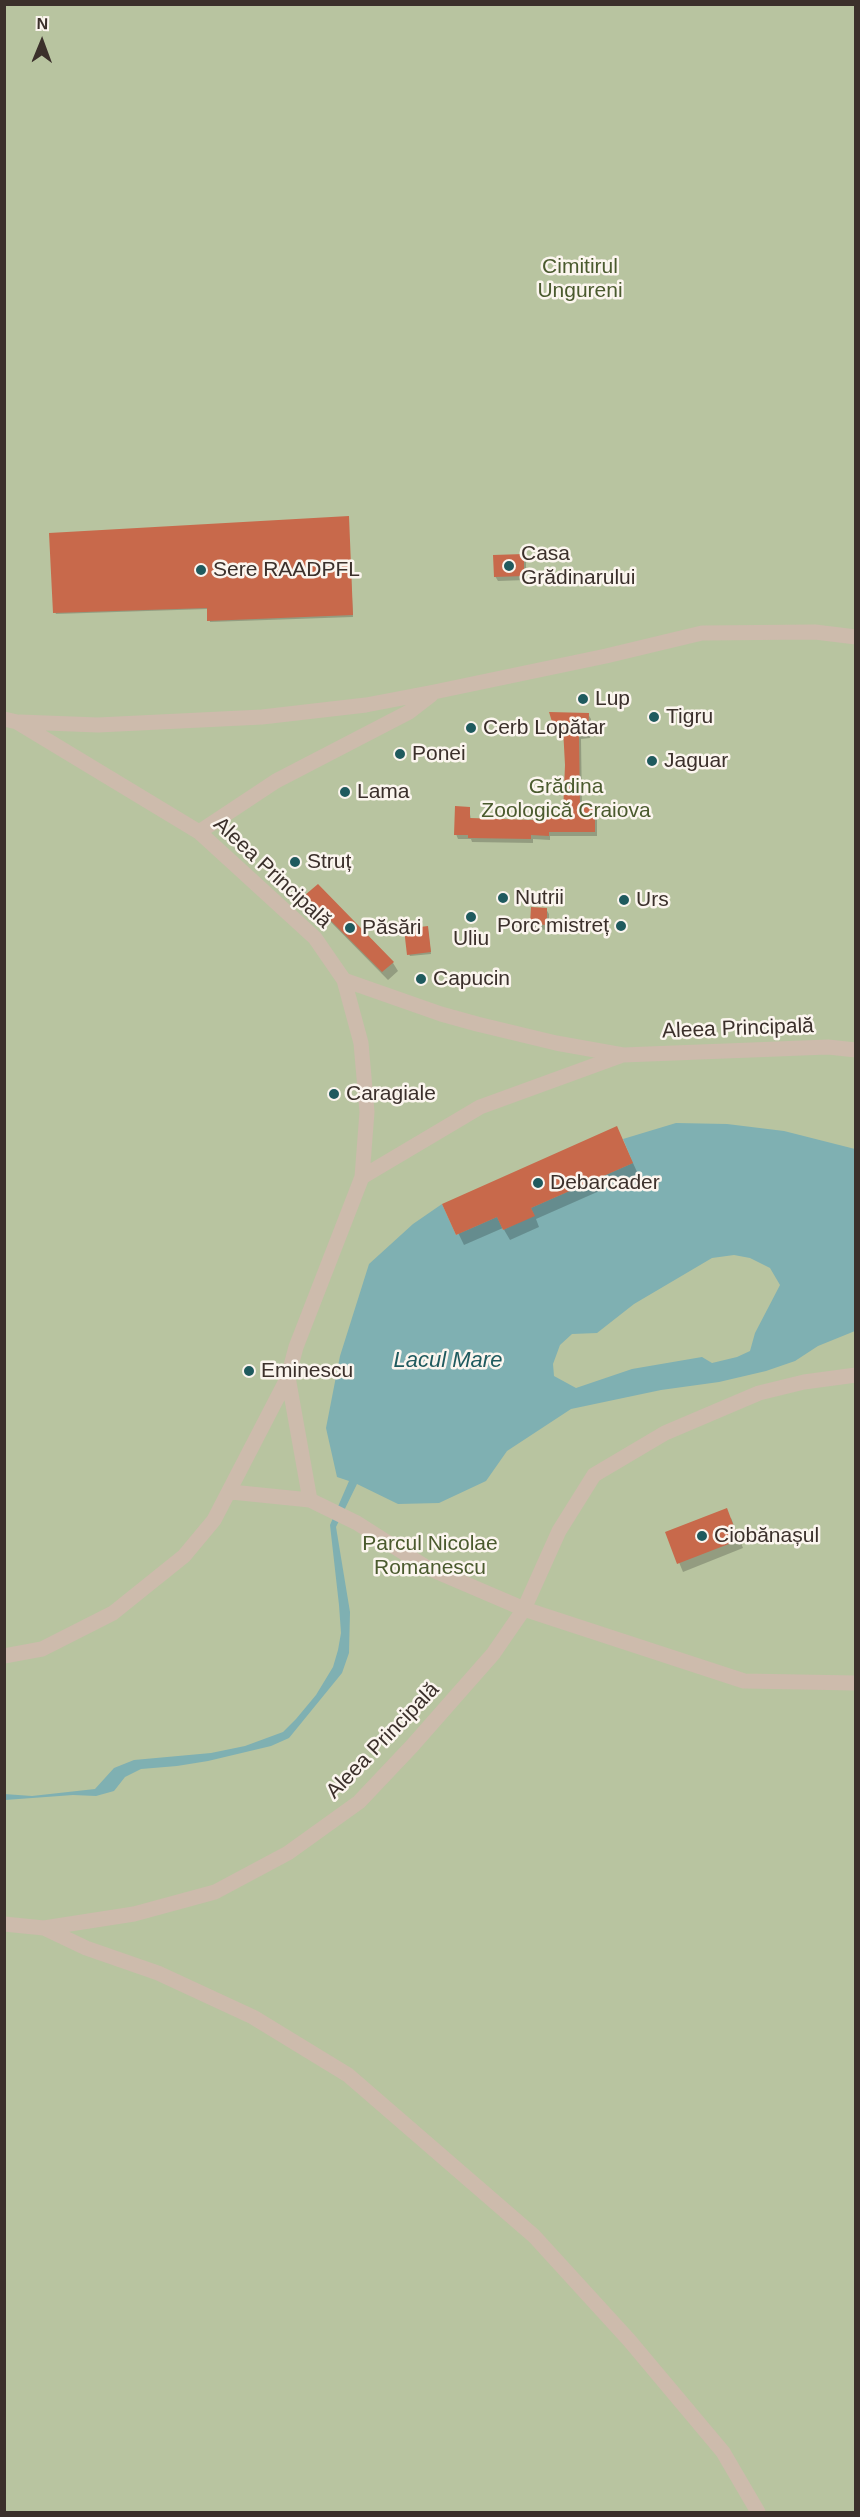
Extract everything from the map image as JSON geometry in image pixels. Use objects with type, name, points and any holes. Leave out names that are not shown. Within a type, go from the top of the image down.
[{"type":"street","points":[[11,721],[98,725],[262,717],[366,705],[606,656],[702,633],[815,632],[855,637]]},
{"type":"street","points":[[199,832],[276,781],[409,712],[434,692]]},
{"type":"street","name":"Aleea Principală","points":[[11,721],[199,832],[315,938],[344,981],[477,1024],[556,1043],[622,1055],[828,1047],[855,1050]]},
{"type":"street","points":[[4,1656],[42,1649],[113,1613],[184,1556],[214,1520],[231,1492],[288,1377],[296,1347],[362,1177],[367,1112],[361,1043],[344,981]]},
{"type":"street","name":"Aleea Principală","points":[[362,1177],[480,1107],[622,1055]]},
{"type":"street","name":"Aleea Principală","points":[[4,1924],[44,1928],[134,1914],[215,1892],[288,1853],[359,1802],[493,1654],[524,1609],[559,1531],[594,1475],[665,1433],[759,1393],[804,1382],[855,1375]]},
{"type":"street","points":[[288,1377],[310,1500]]},
{"type":"street","points":[[231,1492],[310,1500],[357,1523],[426,1567],[524,1609],[744,1681],[855,1683]]},
{"type":"street","points":[[44,1928],[86,1948],[158,1973],[253,2017],[348,2075],[534,2236],[629,2340],[723,2452],[758,2512]]},
{"type":"green space","name":"Parcul Nicolae Romanescu","points":[[5,5],[855,5],[855,2512],[5,2512]]},
{"type":"water","name":"Lacul Mare","points":[[676,1123],[727,1124],[784,1131],[855,1149],[855,1331],[818,1346],[795,1361],[766,1371],[719,1382],[661,1390],[571,1409],[507,1451],[486,1481],[439,1503],[398,1504],[357,1484],[336,1527],[350,1612],[349,1653],[342,1673],[289,1738],[271,1746],[208,1761],[141,1769],[125,1777],[114,1791],[96,1796],[73,1795],[5,1800],[4,1794],[32,1796],[95,1789],[114,1768],[134,1760],[211,1753],[245,1746],[283,1732],[296,1719],[316,1695],[333,1667],[341,1633],[330,1525],[349,1481],[337,1477],[326,1428],[340,1356],[369,1264],[413,1224],[442,1204],[456,1235],[497,1217],[503,1230],[534,1215],[531,1208],[633,1163],[623,1139]],"holes":[[[734,1255],[750,1258],[770,1268],[780,1285],[755,1333],[750,1351],[737,1357],[712,1363],[702,1357],[632,1369],[576,1388],[554,1376],[553,1364],[560,1345],[572,1334],[597,1333],[634,1304],[712,1258]]]},
{"type":"building","name":"Sere RAADPFL","points":[[349,516],[353,615],[207,621],[207,608],[53,613],[49,533]]},
{"type":"building","name":"Casa Grădinarului","points":[[524,554],[524,576],[494,577],[493,555]]},
{"type":"building","points":[[549,712],[589,713],[588,734],[579,735],[580,806],[595,806],[595,832],[549,832],[549,836],[531,835],[531,839],[468,838],[468,835],[454,835],[455,806],[470,807],[470,818],[533,820],[533,812],[563,813],[565,765],[563,728],[554,728]]},
{"type":"building","name":"Păsări","points":[[318,884],[394,962],[382,972],[305,895]]},
{"type":"building","points":[[531,907],[547,908],[547,925],[530,924]]},
{"type":"building","points":[[428,926],[431,952],[407,955],[404,929]]},
{"type":"building","name":"Debarcader","points":[[617,1126],[633,1163],[531,1208],[535,1216],[503,1230],[497,1217],[456,1235],[442,1204]]},
{"type":"building","name":"Ciobănașul","points":[[727,1508],[739,1540],[677,1564],[665,1532]]},
{"type":"place","name":"Casa Grădinarului","points":[[509,566]]},
{"type":"place","name":"Sere RAADPFL","points":[[201,570]]},
{"type":"place","name":"Lup","points":[[583,699]]},
{"type":"place","name":"Tigru","points":[[654,717]]},
{"type":"place","name":"Cerb Lopătar","points":[[471,728]]},
{"type":"place","name":"Ponei","points":[[400,754]]},
{"type":"place","name":"Jaguar","points":[[652,761]]},
{"type":"place","name":"Lama","points":[[345,792]]},
{"type":"place","name":"Struț","points":[[295,862]]},
{"type":"place","name":"Nutrii","points":[[503,898]]},
{"type":"place","name":"Urs","points":[[624,900]]},
{"type":"place","name":"Uliu","points":[[471,917]]},
{"type":"place","name":"Porc mistreț","points":[[621,926]]},
{"type":"place","name":"Păsări","points":[[350,928]]},
{"type":"place","name":"Capucin","points":[[421,979]]},
{"type":"place","name":"Caragiale","points":[[334,1094]]},
{"type":"place","name":"Debarcader","points":[[538,1183]]},
{"type":"place","name":"Eminescu","points":[[249,1371]]},
{"type":"place","name":"Ciobănașul","points":[[702,1536]]},
{"type":"park label","name":"Cimitirul Ungureni","points":[[580,279]]},
{"type":"park label","name":"Grădina Zoologică Craiova","points":[[566,799]]}]
